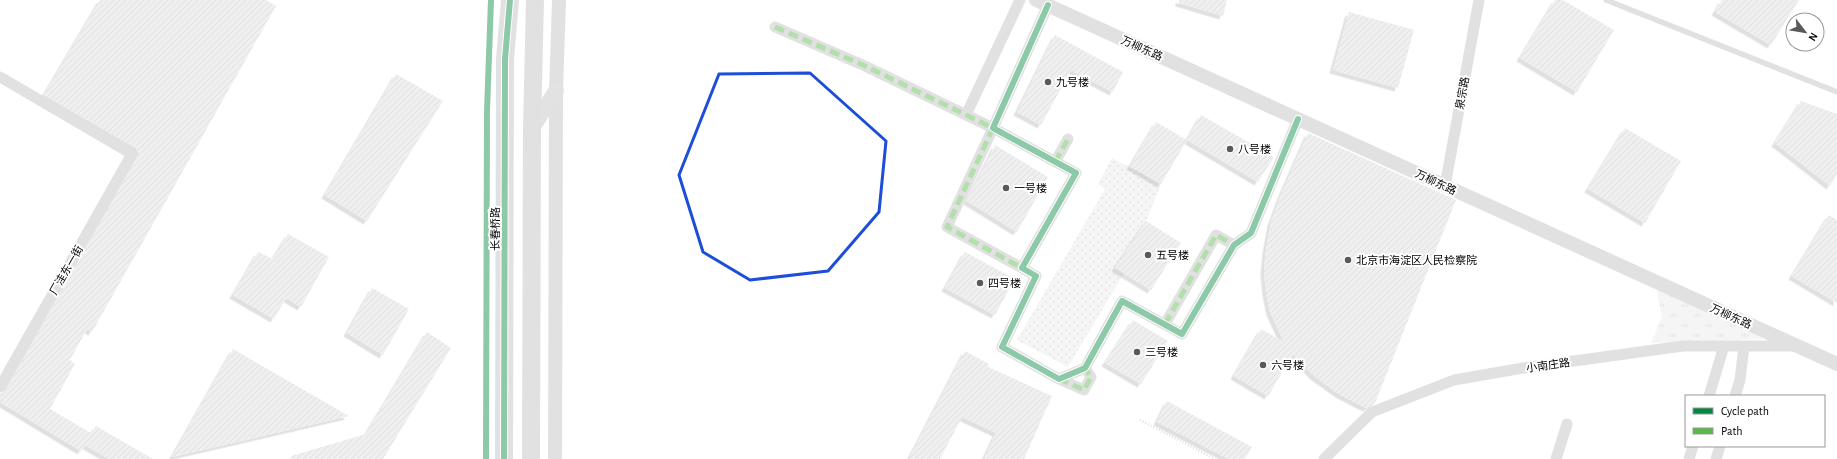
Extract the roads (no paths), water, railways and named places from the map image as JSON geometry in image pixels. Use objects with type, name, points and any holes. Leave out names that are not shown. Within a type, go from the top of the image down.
[{"type":"main road","name":"长春桥路","points":[[504,459],[505,59],[510,0]]},
{"type":"main road","points":[[531,459],[532,128],[535,0]]},
{"type":"main road","points":[[532,128],[556,91]]},
{"type":"main road","points":[[495,459],[504,431]]},
{"type":"street","points":[[556,459],[556,91],[559,0]]},
{"type":"street","points":[[966,115],[1020,0]]},
{"type":"street","name":"泉宗路","points":[[1445,186],[1479,0]]},
{"type":"street","points":[[1042,3],[993,128],[948,227],[1036,276],[1002,347],[1060,379],[1084,390],[1091,377],[1085,368]]},
{"type":"street","name":"万柳东路","points":[[1042,3],[1837,364]]},
{"type":"street","points":[[775,27],[866,66],[993,128],[1076,173],[1022,268]]},
{"type":"street","name":"厂洼东一街","points":[[0,77],[132,154],[0,387]]},
{"type":"street","points":[[1060,379],[1085,368],[1122,301],[1182,334],[1234,245],[1251,232],[1298,119]]},
{"type":"street","points":[[1055,162],[1068,139]]},
{"type":"street","points":[[1165,324],[1216,235],[1234,245]]},
{"type":"street","name":"小南庄路","points":[[1324,459],[1372,412],[1454,380],[1523,368],[1683,346],[1797,346]]},
{"type":"street","points":[[1709,395],[1724,346]]},
{"type":"street","points":[[1735,395],[1740,380],[1744,346]]},
{"type":"street","points":[[1556,459],[1567,424]]},
{"type":"street","points":[[1689,459],[1693,447]]},
{"type":"street","points":[[1716,459],[1720,447]]},
{"type":"lane","points":[[1606,0],[1837,92]]},
{"type":"place","name":"九号楼","points":[[1048,82]]},
{"type":"place","name":"八号楼","points":[[1230,149]]},
{"type":"place","name":"一号楼","points":[[1006,188]]},
{"type":"place","name":"五号楼","points":[[1148,255]]},
{"type":"place","name":"北京市海淀区人民检察院","points":[[1348,260]]},
{"type":"place","name":"四号楼","points":[[980,283]]},
{"type":"place","name":"三号楼","points":[[1137,352]]},
{"type":"place","name":"六号楼","points":[[1263,365]]}]
